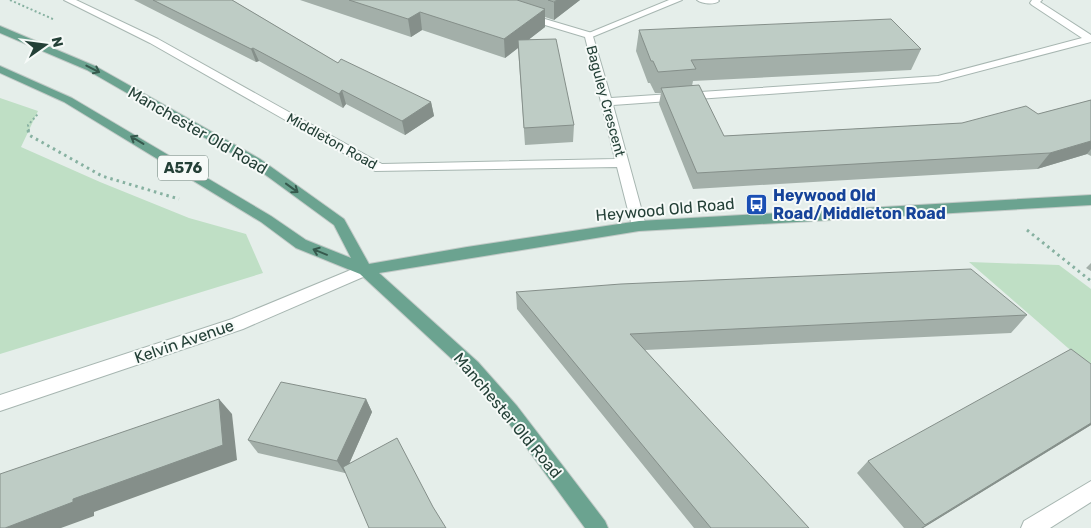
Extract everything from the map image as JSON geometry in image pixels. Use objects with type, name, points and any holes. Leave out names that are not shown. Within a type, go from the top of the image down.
[{"type":"main road","name":"Manchester Old Road","points":[[0,29],[91,68],[256,162],[339,222],[365,270],[472,367],[511,412],[598,528]]},
{"type":"main road","name":"Manchester Old Road","points":[[0,69],[68,100],[258,214],[301,244],[365,270]]},
{"type":"main road","name":"Heywood Old Road","points":[[365,270],[467,252],[639,226],[1091,200]]},
{"type":"street","name":"Middleton Road","points":[[69,0],[154,41],[380,168],[622,164]]},
{"type":"street","points":[[588,35],[678,0]]},
{"type":"street","points":[[702,0],[714,1]]},
{"type":"street","points":[[606,102],[938,79],[1090,39],[1035,3],[1038,0]]},
{"type":"street","name":"Baguley Crescent","points":[[517,14],[588,35],[639,226]]},
{"type":"street","name":"Kelvin Avenue","points":[[0,403],[237,324],[365,270]]},
{"type":"street","points":[[1031,528],[1091,491]]},
{"type":"path","points":[[38,114],[28,125],[29,135],[102,176],[181,199]]},
{"type":"path","points":[[998,205],[1091,281]]},
{"type":"green space","points":[[0,98],[38,111],[21,147],[189,218],[246,234],[263,273],[0,354]]},
{"type":"green space","points":[[969,262],[1059,265],[1091,289],[1091,368]]},
{"type":"building","points":[[153,0],[232,0],[338,63],[341,59],[431,102],[402,121],[342,90],[339,94],[253,48],[251,49]]},
{"type":"building","points":[[349,0],[517,0],[545,9],[504,39],[420,12],[408,19]]},
{"type":"building","points":[[891,19],[921,49],[691,60],[696,69],[658,72],[653,61],[651,61],[639,30]]},
{"type":"building","points":[[556,39],[574,125],[524,128],[518,40]]},
{"type":"building","points":[[699,85],[724,136],[962,123],[1026,106],[1038,114],[1091,100],[1091,141],[1050,153],[697,173],[661,88]]},
{"type":"building","points":[[971,269],[1027,315],[630,334],[809,528],[711,528],[516,292],[621,284]]},
{"type":"building","points":[[1071,349],[1091,364],[1091,423],[925,525],[868,461]]},
{"type":"building","points":[[281,382],[366,399],[337,461],[248,440]]},
{"type":"building","points":[[219,399],[223,445],[73,499],[73,502],[5,528],[0,528],[0,474]]},
{"type":"building","points":[[397,438],[446,528],[369,528],[343,467]]},
{"type":"place","name":"Heywood Old Road/Middleton Road","points":[[757,204]]}]
